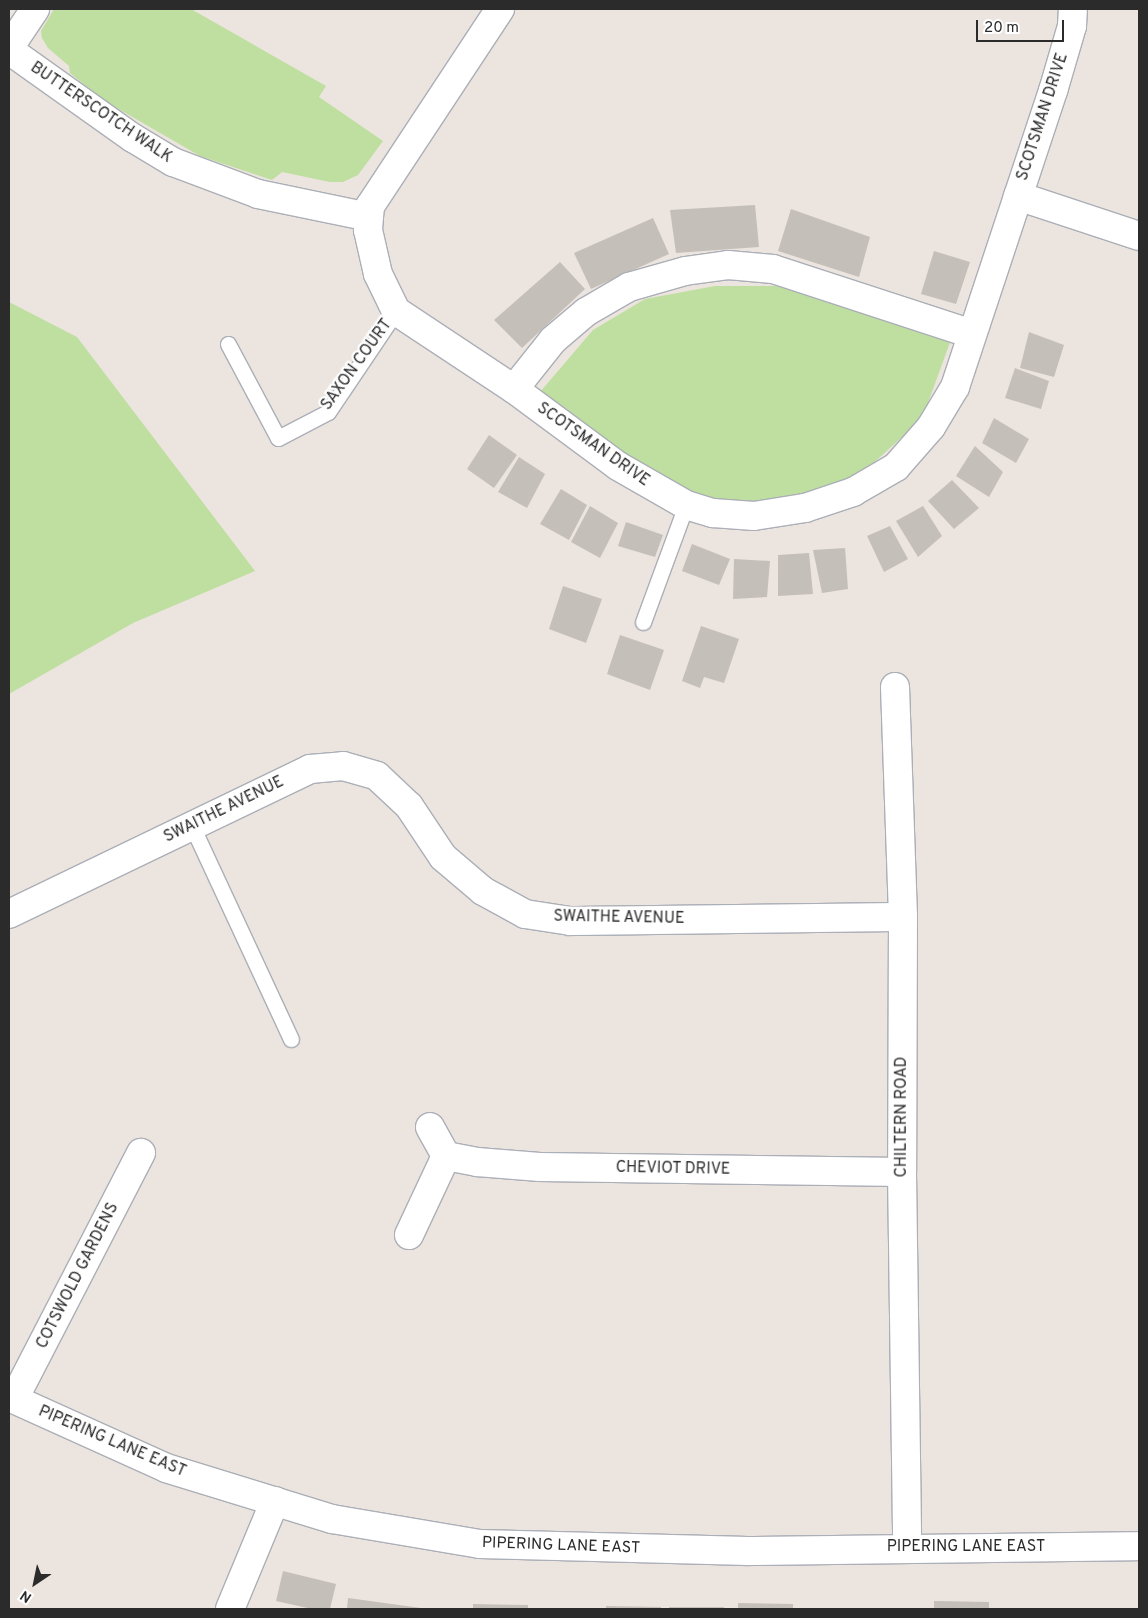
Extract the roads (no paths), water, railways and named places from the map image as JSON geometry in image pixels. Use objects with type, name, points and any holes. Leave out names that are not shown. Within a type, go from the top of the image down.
[{"type":"street","name":"BUTTERSCOTCH WALK","points":[[35,9],[9,49],[133,138],[173,162],[258,194],[369,217]]},
{"type":"street","points":[[396,311],[378,274],[368,230],[370,206],[500,9]]},
{"type":"street","name":"SCOTSMAN DRIVE","points":[[396,311],[514,389],[618,466],[686,505],[713,513],[754,516],[805,508],[853,492],[896,467],[931,427],[955,387],[1058,73],[1073,9]]},
{"type":"street","name":"SCOTSMAN DRIVE","points":[[1018,196],[1139,236]]},
{"type":"street","points":[[514,389],[553,340],[586,312],[629,287],[685,271],[728,265],[774,269],[972,334]]},
{"type":"street","name":"CHILTERN ROAD","points":[[895,687],[903,918],[902,1172],[907,1546]]},
{"type":"street","name":"SWAITHE AVENUE","points":[[9,914],[310,769],[342,766],[377,776],[409,806],[443,857],[483,891],[525,914],[570,920],[903,918]]},
{"type":"street","points":[[409,1235],[446,1156],[430,1127]]},
{"type":"street","name":"COTSWOLD GARDENS","points":[[12,1398],[141,1153]]},
{"type":"street","name":"CHEVIOT DRIVE","points":[[446,1156],[477,1162],[540,1167],[902,1172]]},
{"type":"street","name":"PIPERING LANE EAST","points":[[12,1398],[166,1468],[332,1519],[480,1544],[748,1551],[907,1546],[1139,1546]]},
{"type":"street","points":[[230,1609],[275,1501]]},
{"type":"lane","name":"SAXON COURT","points":[[228,344],[278,438],[328,412],[396,311]]},
{"type":"lane","points":[[643,622],[686,505]]},
{"type":"lane","points":[[192,826],[291,1039]]}]
